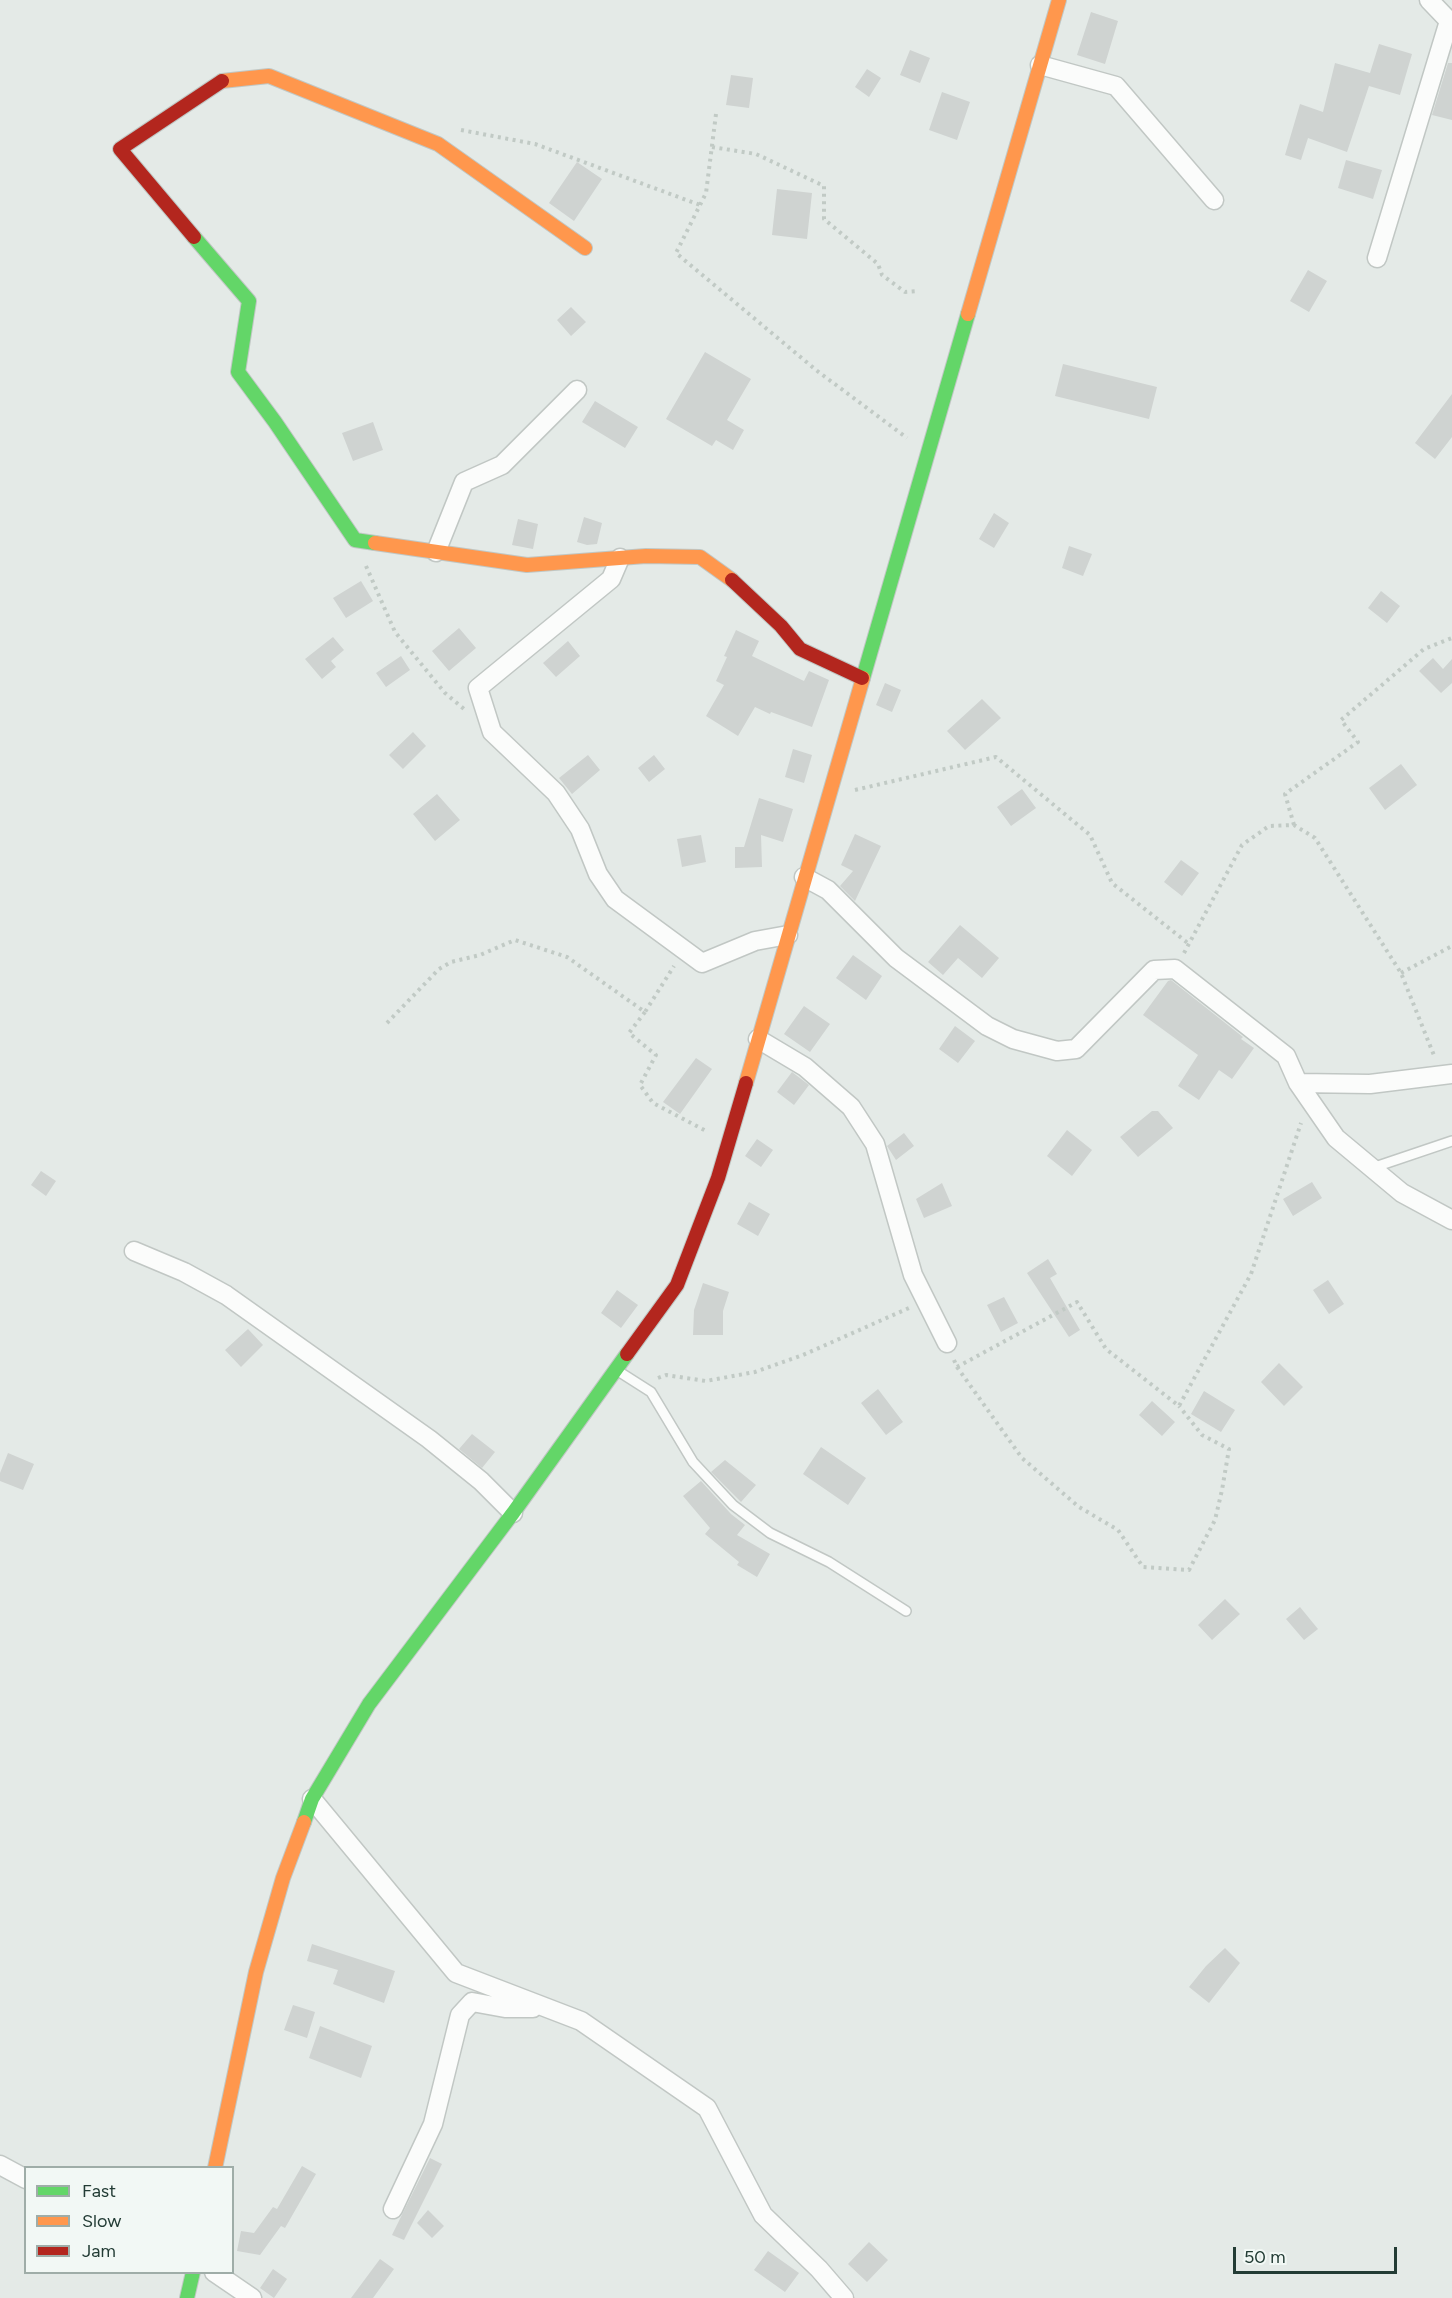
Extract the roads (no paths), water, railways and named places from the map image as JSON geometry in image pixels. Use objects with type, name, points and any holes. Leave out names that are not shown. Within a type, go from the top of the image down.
[{"type":"main road","points":[[215,2166],[256,1972],[283,1878],[312,1799],[369,1704],[513,1513],[677,1285],[718,1178],[1059,0]]},
{"type":"main road","points":[[585,248],[438,144],[269,76],[223,80],[120,149],[249,302],[238,372],[355,540],[527,565],[646,556],[700,557],[732,580],[781,626],[800,649],[862,678]]},
{"type":"main road","points":[[187,2298],[193,2274]]},
{"type":"street","points":[[1377,258],[1450,23],[1429,0]]},
{"type":"street","points":[[1040,65],[1116,86],[1214,200]]},
{"type":"street","points":[[436,552],[464,482],[502,465],[577,390]]},
{"type":"street","points":[[620,558],[611,579],[478,688],[492,732],[556,793],[580,829],[597,874],[615,899],[702,963],[756,940],[788,935]]},
{"type":"street","points":[[804,877],[828,890],[896,958],[987,1026],[1013,1039],[1057,1051],[1076,1049],[1155,970],[1175,969],[1286,1056],[1298,1083],[1336,1138],[1402,1193],[1452,1220]]},
{"type":"street","points":[[758,1039],[805,1067],[850,1107],[874,1144],[913,1275],[947,1343]]},
{"type":"street","points":[[1298,1083],[1370,1084],[1447,1075]]},
{"type":"street","points":[[134,1251],[183,1272],[226,1295],[429,1439],[481,1481],[513,1513]]},
{"type":"street","points":[[312,1799],[456,1973],[581,2021],[707,2108],[763,2215],[844,2298]]},
{"type":"street","points":[[393,2209],[433,2124],[460,2015],[472,2002],[505,2008],[547,2008]]},
{"type":"street","points":[[0,2165],[24,2178]]},
{"type":"street","points":[[217,2274],[252,2298]]},
{"type":"lane","points":[[1372,1168],[1452,1141]]},
{"type":"lane","points":[[616,1369],[651,1392],[693,1462],[734,1505],[770,1533],[829,1562],[906,1611]]}]
